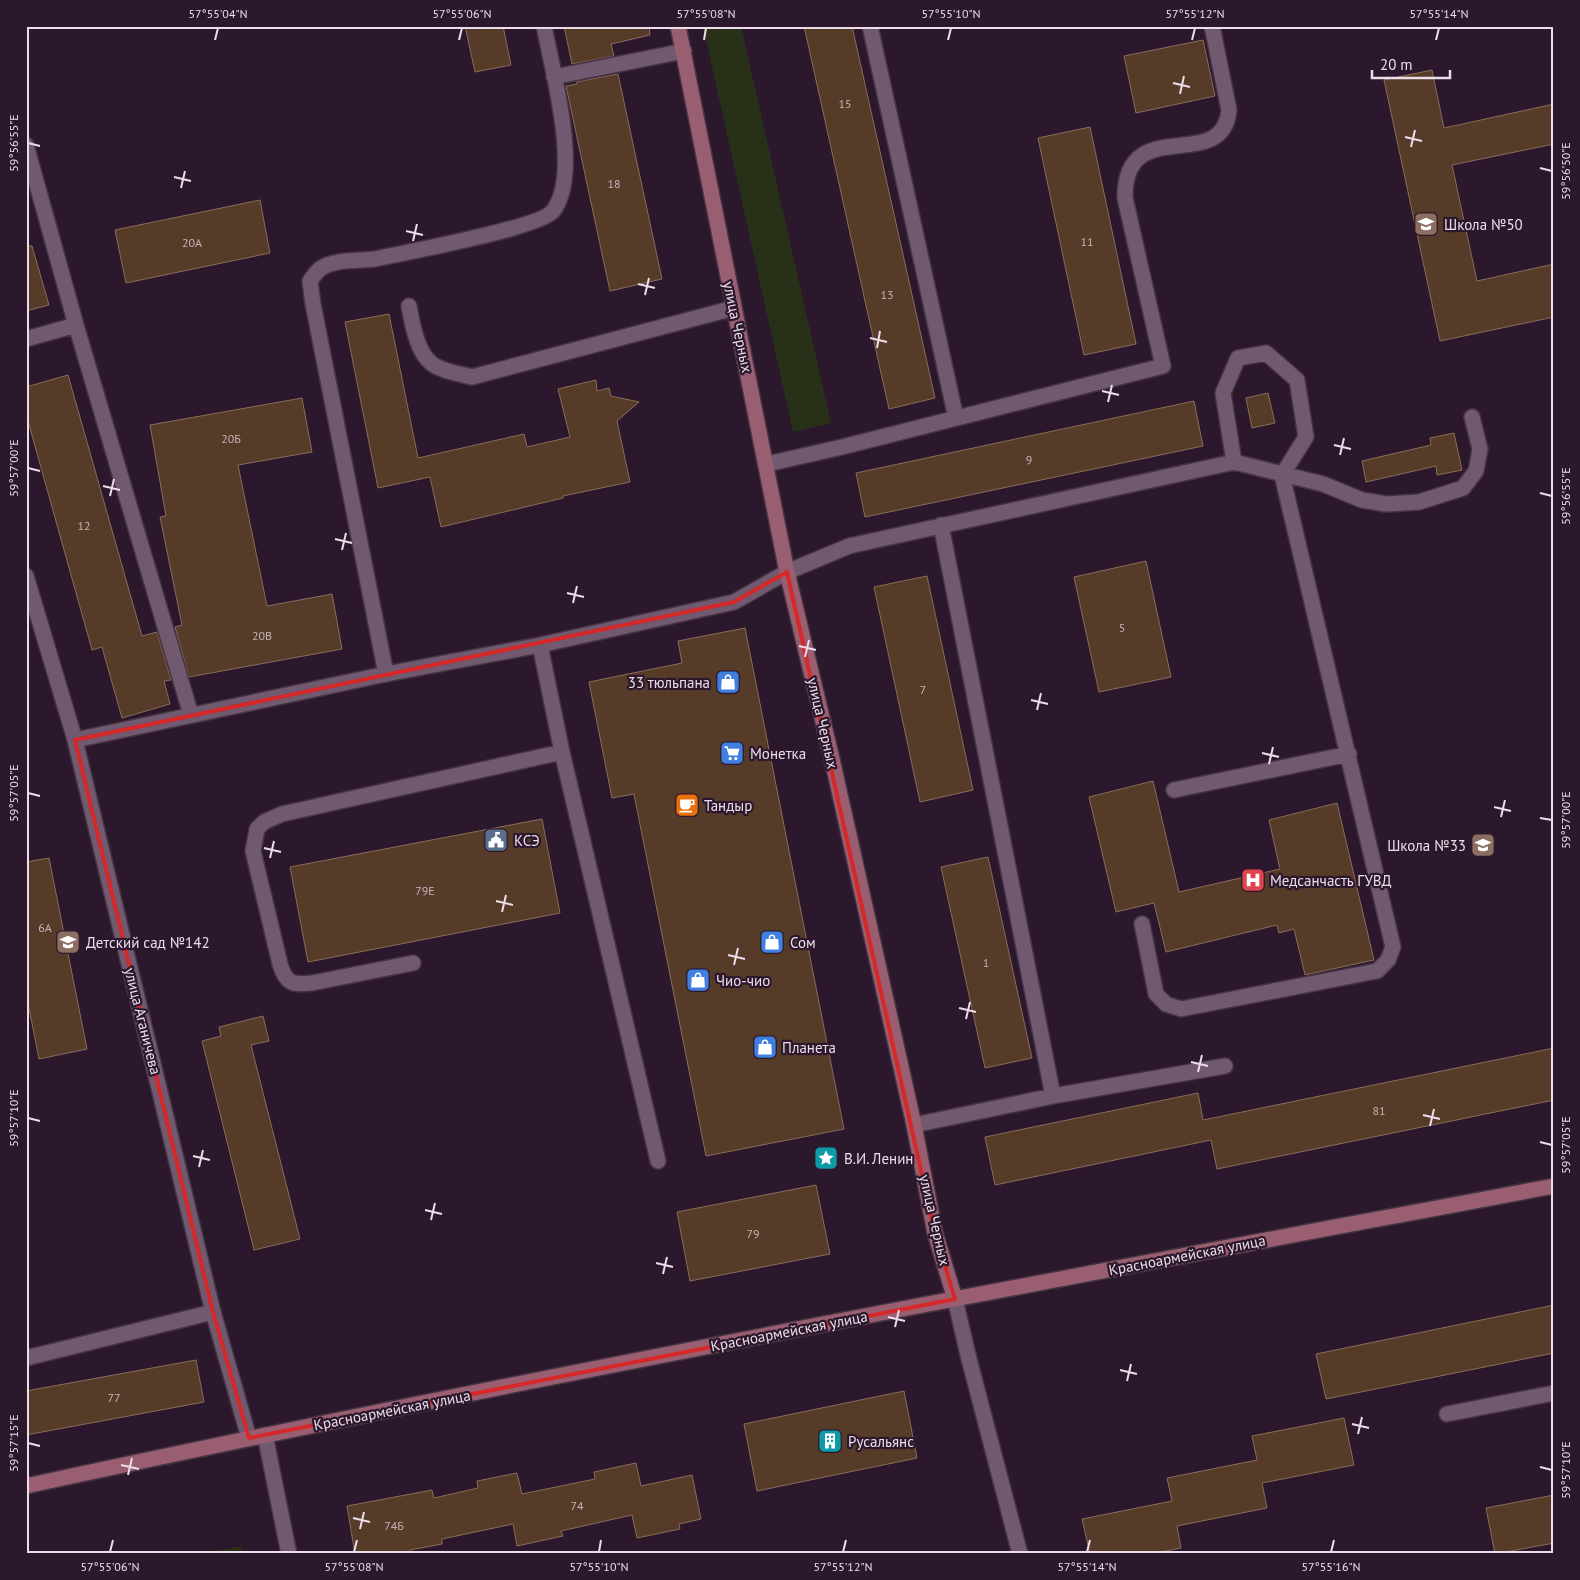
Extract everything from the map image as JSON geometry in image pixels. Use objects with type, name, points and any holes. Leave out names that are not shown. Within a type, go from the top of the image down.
[{"type":"street","points":[[386,674],[310,281],[320,268],[336,262],[372,259],[442,245],[538,221],[552,212],[559,199],[563,182],[565,159],[564,128],[544,26]]},
{"type":"street","name":"улица Черных","points":[[678,26],[767,464],[787,572],[832,759],[914,1125],[936,1233],[955,1299]]},
{"type":"street","points":[[870,26],[956,418]]},
{"type":"street","points":[[767,464],[842,447],[1163,366],[1125,198],[1125,182],[1135,159],[1146,152],[1214,139],[1225,127],[1229,110],[1212,26]]},
{"type":"street","points":[[554,77],[684,51]]},
{"type":"street","points":[[26,145],[76,325],[191,715]]},
{"type":"street","points":[[409,306],[414,330],[423,354],[432,364],[456,373],[472,376],[496,372],[734,308]]},
{"type":"street","points":[[26,339],[76,325]]},
{"type":"street","points":[[1142,924],[1156,994],[1166,1004],[1181,1009],[1377,971],[1388,960],[1393,947],[1282,475],[1306,437],[1297,380],[1266,354],[1238,358],[1222,393],[1234,462]]},
{"type":"street","points":[[75,740],[386,674],[540,645],[734,602],[787,572],[849,546],[1234,462],[1323,484],[1362,500],[1386,504],[1419,502],[1463,488],[1476,471],[1480,450],[1472,417]]},
{"type":"street","points":[[941,525],[1053,1096]]},
{"type":"street","name":"улица Аганичева","points":[[26,576],[30,602],[75,740],[213,1312],[249,1438]]},
{"type":"street","points":[[540,645],[562,752],[658,1161]]},
{"type":"street","points":[[413,963],[312,983],[299,984],[290,982],[284,976],[280,964],[254,851],[257,829],[264,822],[282,814],[562,752]]},
{"type":"street","points":[[1174,790],[1349,754]]},
{"type":"street","points":[[914,1125],[1053,1096],[1224,1066]]},
{"type":"street","name":"Красноармейская улица","points":[[26,1486],[249,1438],[955,1299],[1554,1186]]},
{"type":"street","points":[[955,1299],[1020,1554]]},
{"type":"street","points":[[26,1358],[213,1312]]},
{"type":"street","points":[[1447,1414],[1554,1393]]},
{"type":"street","points":[[265,1435],[289,1554]]},
{"type":"highlighted area","points":[[787,572],[935,1233],[955,1299],[249,1438],[213,1312],[75,740],[734,602]]},
{"type":"green space","points":[[703,26],[741,26],[831,423],[793,432]]},
{"type":"green space","points":[[241,1546],[242,1554],[202,1554]]},
{"type":"building","points":[[465,26],[503,26],[511,65],[475,72]]},
{"type":"building","points":[[564,26],[649,26],[650,35],[611,44],[614,56],[572,64]]},
{"type":"building","points":[[804,26],[852,26],[935,398],[889,409]]},
{"type":"building","points":[[1203,40],[1215,96],[1136,113],[1124,56]]},
{"type":"building","points":[[1432,70],[1444,128],[1554,104],[1554,144],[1452,165],[1477,281],[1554,264],[1554,317],[1440,341],[1384,80]]},
{"type":"building","points":[[618,74],[662,279],[610,291],[566,86],[577,84],[576,82]]},
{"type":"building","points":[[1090,127],[1136,344],[1084,355],[1038,138]]},
{"type":"building","points":[[260,200],[270,253],[126,283],[115,230]]},
{"type":"building","points":[[26,246],[32,246],[49,305],[26,311]]},
{"type":"building","points":[[389,314],[418,458],[524,434],[527,447],[570,437],[558,389],[596,380],[597,391],[609,388],[611,396],[639,402],[617,421],[630,482],[563,496],[563,498],[441,527],[430,477],[378,488],[345,322]]},
{"type":"building","points":[[68,375],[142,636],[157,632],[171,680],[164,681],[170,704],[122,718],[102,647],[92,650],[26,414],[26,387]]},
{"type":"building","points":[[1268,393],[1275,423],[1252,428],[1246,398]]},
{"type":"building","points":[[302,398],[312,452],[238,465],[267,606],[332,594],[342,649],[189,677],[175,627],[182,625],[160,517],[166,516],[150,425]]},
{"type":"building","points":[[1194,401],[1203,446],[865,517],[856,473]]},
{"type":"building","points":[[1454,433],[1462,470],[1437,475],[1436,466],[1366,482],[1362,461],[1431,445],[1430,438]]},
{"type":"building","points":[[1146,561],[1171,677],[1099,692],[1074,577]]},
{"type":"building","points":[[927,576],[973,790],[920,802],[874,587]]},
{"type":"building","points":[[745,628],[844,1129],[706,1156],[634,794],[612,798],[589,682],[682,663],[678,641]]},
{"type":"building","points":[[1153,781],[1179,892],[1280,869],[1269,820],[1337,803],[1374,960],[1305,975],[1294,929],[1279,933],[1277,925],[1166,952],[1154,903],[1116,912],[1089,797]]},
{"type":"building","points":[[542,819],[560,913],[308,962],[290,867]]},
{"type":"building","points":[[988,857],[1032,1058],[985,1068],[941,867]]},
{"type":"building","points":[[49,858],[87,1049],[39,1059],[26,993],[26,862]]},
{"type":"building","points":[[263,1016],[269,1041],[251,1045],[300,1239],[254,1250],[202,1041],[221,1036],[219,1027]]},
{"type":"building","points":[[1554,1048],[1554,1100],[1217,1169],[1211,1140],[995,1185],[985,1137],[1198,1093],[1203,1120]]},
{"type":"building","points":[[816,1185],[830,1254],[690,1281],[677,1212]]},
{"type":"building","points":[[1554,1305],[1554,1353],[1326,1399],[1316,1354]]},
{"type":"building","points":[[196,1360],[204,1402],[26,1435],[26,1391]]},
{"type":"building","name":"Русальянс","points":[[904,1391],[917,1458],[757,1491],[744,1424]]},
{"type":"building","points":[[1344,1418],[1354,1465],[1262,1483],[1267,1508],[1177,1526],[1181,1548],[1151,1554],[1090,1554],[1082,1519],[1172,1501],[1167,1478],[1257,1460],[1252,1436]]},
{"type":"building","points":[[636,1463],[641,1486],[692,1475],[701,1519],[679,1524],[680,1529],[637,1538],[632,1515],[561,1531],[563,1536],[517,1546],[513,1524],[442,1539],[442,1544],[410,1550],[410,1554],[355,1554],[347,1506],[432,1490],[434,1498],[478,1488],[477,1481],[517,1473],[522,1494],[595,1479],[594,1472]]},
{"type":"building","points":[[1554,1495],[1554,1543],[1495,1554],[1486,1508]]},
{"type":"place","name":"Школа №50","points":[[1426,224]]},
{"type":"place","name":"33 тюльпана","points":[[728,682]]},
{"type":"place","name":"Монетка","points":[[732,753]]},
{"type":"place","name":"Тандыр","points":[[687,805]]},
{"type":"place","name":"КСЭ","points":[[496,840]]},
{"type":"place","name":"Школа №33","points":[[1483,845]]},
{"type":"place","name":"Медсанчасть ГУВД","points":[[1253,880]]},
{"type":"place","name":"Детский сад №142","points":[[68,942]]},
{"type":"place","name":"Сом","points":[[772,942]]},
{"type":"place","name":"Чио-чио","points":[[698,980]]},
{"type":"place","name":"Планета","points":[[765,1047]]},
{"type":"place","name":"В.И. Ленин","points":[[826,1158]]},
{"type":"place","name":"Русальянс","points":[[830,1441]]}]
